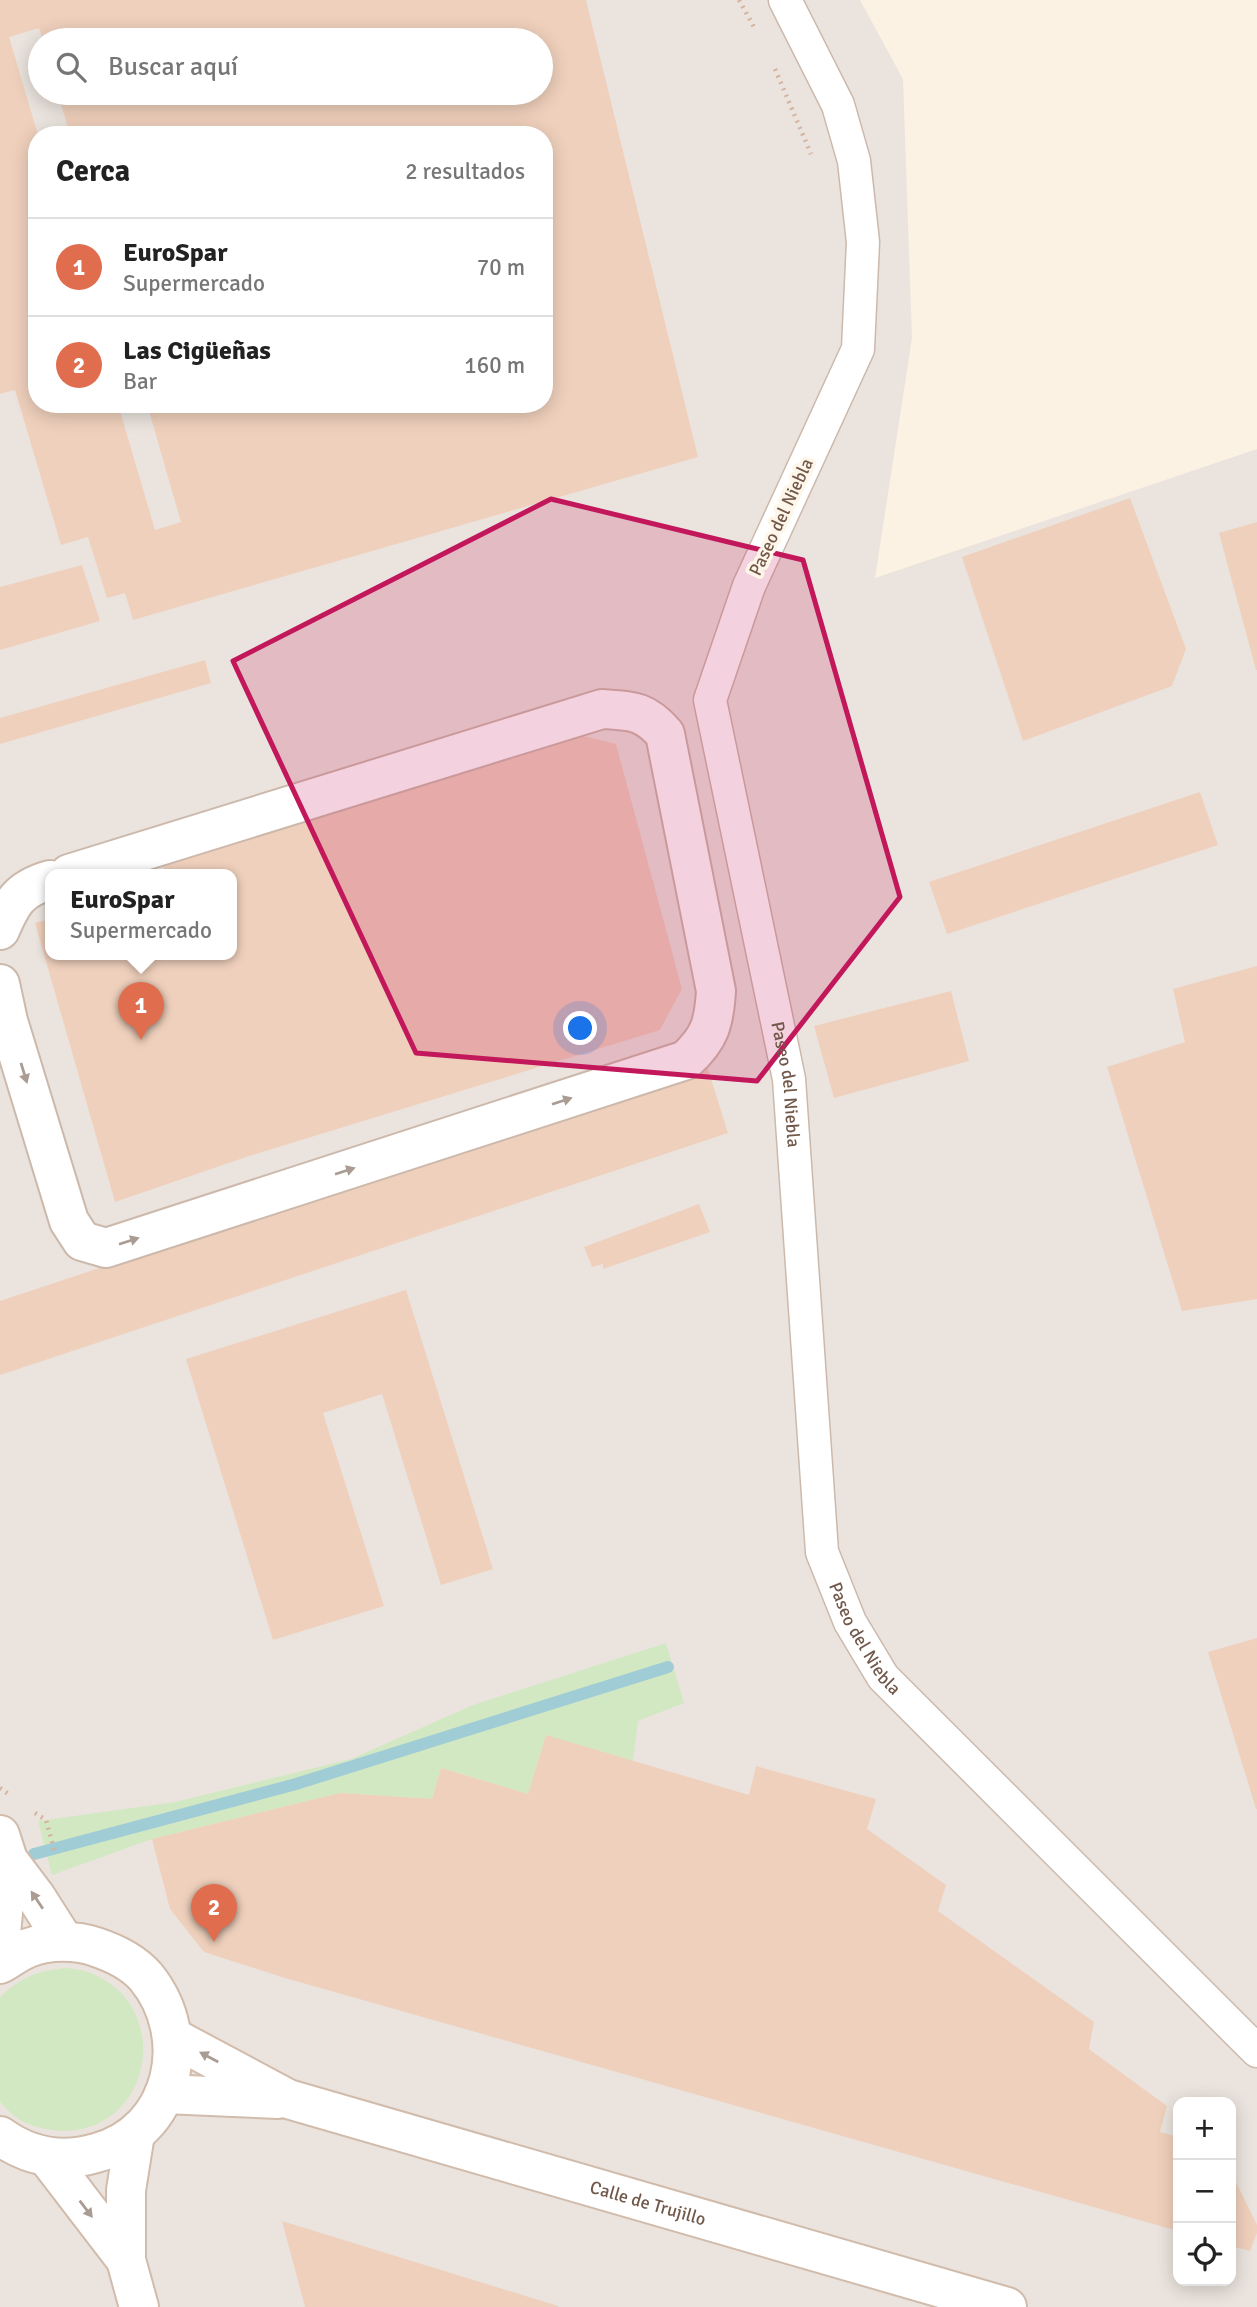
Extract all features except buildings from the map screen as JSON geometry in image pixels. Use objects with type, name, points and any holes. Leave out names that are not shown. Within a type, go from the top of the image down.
[{"type":"main road","points":[[0,984],[4,1022],[69,1221],[82,1241],[106,1248],[686,1060],[702,1045],[715,1019],[716,991],[665,734],[652,720],[632,711],[602,709],[85,869]]},
{"type":"main road","points":[[0,930],[12,901],[45,882]]},
{"type":"main road","points":[[4,1847],[64,1941]]},
{"type":"main road","points":[[0,1944],[4,1847]]},
{"type":"main road","points":[[0,1964],[29,1948],[64,1941],[83,1942],[117,1954],[145,1975],[164,2004],[174,2038],[173,2067],[164,2094],[152,2116],[135,2134],[108,2150],[78,2158],[47,2157],[15,2147],[0,2136]]},
{"type":"main road","points":[[174,2038],[288,2099]]},
{"type":"main road","points":[[164,2094],[288,2099]]},
{"type":"main road","name":"Calle de Trujillo","points":[[288,2099],[1007,2307]]},
{"type":"main road","points":[[135,2134],[126,2190],[126,2260],[139,2307]]},
{"type":"main road","points":[[47,2157],[126,2260]]},
{"type":"street","name":"Paseo del Niebla","points":[[785,0],[838,106],[854,161],[863,242],[858,349],[749,586],[710,700],[789,1079],[822,1552],[850,1622],[883,1677],[1257,2051]]},
{"type":"path","points":[[739,0],[757,32]]},
{"type":"path","points":[[774,65],[816,165]]},
{"type":"highlighted area","points":[[551,499],[803,560],[900,897],[757,1081],[416,1053],[233,661]]},
{"type":"shaded area","points":[[0,0],[860,0],[903,79],[912,338],[875,578],[1257,449],[1257,2307],[0,2307]]},
{"type":"green space","points":[[666,1643],[684,1703],[638,1721],[633,1761],[546,1736],[528,1794],[441,1768],[432,1799],[340,1793],[152,1839],[52,1875],[38,1821],[175,1802],[351,1759],[473,1705]]},
{"type":"green space","points":[[67,1968],[90,1973],[119,1991],[135,2014],[143,2040],[142,2066],[132,2091],[116,2112],[92,2126],[61,2131],[40,2128],[25,2122],[0,2102],[0,1997],[31,1976]]},
{"type":"waterway","points":[[34,1854],[296,1784],[668,1667]]},
{"type":"place","name":"EuroSpar","points":[[141,1040]]},
{"type":"place","name":"Las Cigüeñas","points":[[214,1942]]}]
